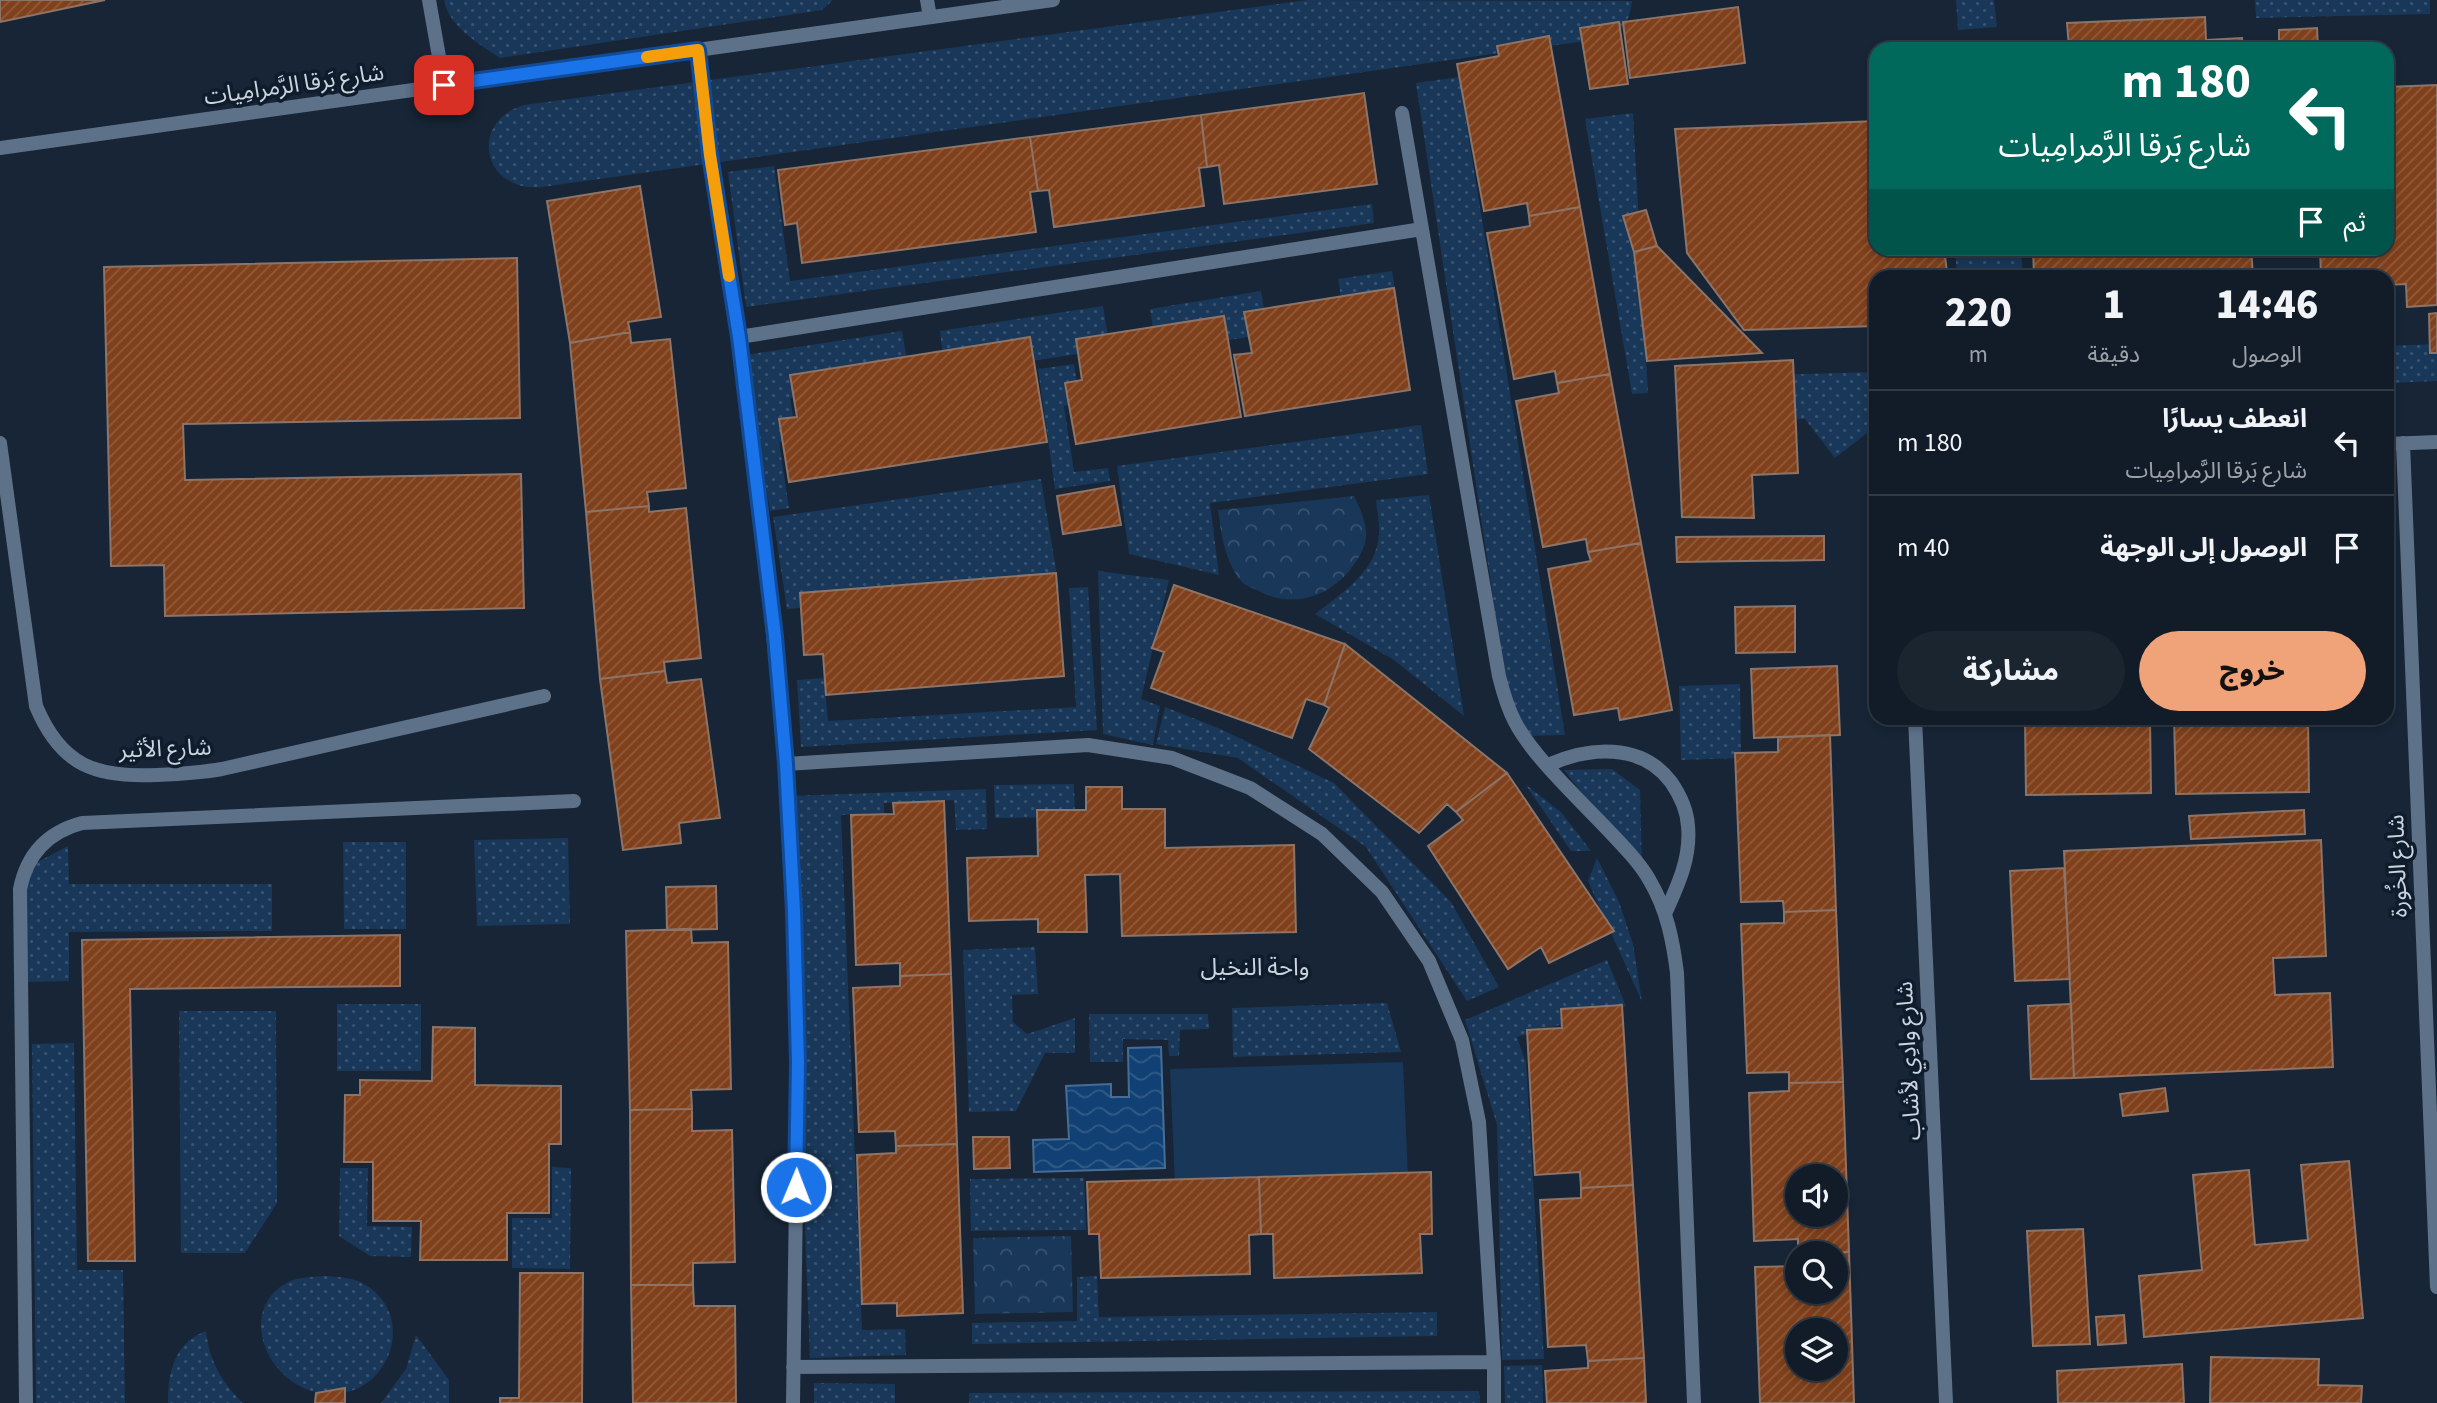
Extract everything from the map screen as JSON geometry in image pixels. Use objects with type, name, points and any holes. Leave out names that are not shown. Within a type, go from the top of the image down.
[{"type":"street","points":[[429,0],[444,85]]},
{"type":"street","points":[[927,0],[930,17]]},
{"type":"street","name":"شارع بَرقا الرَّمرامِيات","points":[[0,148],[1053,0]]},
{"type":"street","points":[[698,50],[710,155],[739,337],[775,636],[786,764],[798,1062],[793,1403]]},
{"type":"street","points":[[1402,113],[1499,676],[1506,701],[1516,724],[1531,747],[1630,853],[1650,881],[1665,914],[1674,945],[1694,1403]]},
{"type":"street","points":[[739,337],[1423,229]]},
{"type":"street","points":[[2394,444],[2437,442]]},
{"type":"street","name":"شارع الأثير","points":[[0,443],[36,706],[45,727],[58,745],[75,760],[93,769],[113,775],[134,776],[200,773],[544,696]]},
{"type":"street","name":"شارع الخُورة","points":[[2403,443],[2437,1287]]},
{"type":"street","name":"شارع وادِي لأشاب","points":[[1915,725],[1946,1403]]},
{"type":"street","points":[[786,764],[1088,745],[1172,758],[1250,788],[1322,834],[1382,892],[1429,961],[1462,1040],[1479,1122],[1494,1362],[1494,1403]]},
{"type":"street","points":[[1548,765],[1587,752],[1614,751],[1642,758],[1663,772],[1680,795],[1688,825],[1683,875],[1665,914]]},
{"type":"street","points":[[26,1403],[20,889],[23,874],[40,846],[60,831],[82,823],[575,801]]},
{"type":"street","points":[[793,1367],[1494,1362]]},
{"type":"green space","points":[[444,0],[833,0],[822,10],[500,58],[458,27]]},
{"type":"green space","points":[[1308,0],[1632,1],[1627,21],[1614,37],[542,187],[522,186],[506,179],[495,168],[490,154],[489,140],[495,125],[506,113],[524,105]]},
{"type":"green space","points":[[1956,0],[1994,0],[1997,27],[1958,30]]},
{"type":"green space","points":[[2255,0],[2430,0],[2430,14],[2256,18]]},
{"type":"green space","points":[[1459,77],[1565,735],[1526,736],[1511,719],[1416,83]]},
{"type":"green space","points":[[1633,113],[1648,393],[1632,394],[1585,119]]},
{"type":"green space","points":[[774,166],[790,281],[1372,204],[1374,223],[746,307],[728,172]]},
{"type":"green space","points":[[1956,256],[2022,256],[2023,270],[1957,270]]},
{"type":"green space","points":[[1392,271],[1399,313],[1345,322],[1338,279]]},
{"type":"green space","points":[[1261,291],[1268,334],[1157,351],[1150,309]]},
{"type":"green space","points":[[1103,306],[1110,349],[973,370],[943,357],[940,331]]},
{"type":"green space","points":[[902,331],[910,379],[790,398],[797,439],[779,442],[789,508],[770,511],[745,355]]},
{"type":"green space","points":[[2437,344],[2437,381],[2394,383],[2394,346]]},
{"type":"green space","points":[[1074,364],[1080,404],[1064,406],[1074,472],[1108,468],[1110,481],[1055,489],[1038,369]]},
{"type":"green space","points":[[1869,372],[1869,431],[1835,458],[1805,419],[1766,420],[1765,375]]},
{"type":"green space","points":[[1421,425],[1428,474],[1210,503],[1219,575],[1129,554],[1117,466]]},
{"type":"green space","points":[[1041,479],[1059,588],[787,609],[773,517]]},
{"type":"green space","points":[[1429,495],[1464,716],[1394,660],[1315,614],[1356,580],[1372,559],[1379,534],[1376,500]]},
{"type":"green space","points":[[1354,496],[1364,521],[1365,541],[1353,566],[1333,586],[1308,597],[1282,599],[1247,586],[1241,581],[1227,556],[1218,510]]},
{"type":"green space","points":[[1098,571],[1169,580],[1141,699],[1160,706],[1153,745],[1103,734]]},
{"type":"green space","points":[[1088,587],[1097,730],[801,747],[797,680],[824,678],[828,721],[1076,707],[1069,588]]},
{"type":"green space","points":[[1740,684],[1741,758],[1681,760],[1679,686]]},
{"type":"green space","points":[[1165,707],[1218,728],[1334,783],[1451,902],[1499,987],[1467,1001],[1366,847],[1238,758],[1156,744]]},
{"type":"green space","points":[[1612,769],[1640,790],[1642,870],[1564,770]]},
{"type":"green space","points":[[1074,784],[1075,817],[995,818],[994,785]]},
{"type":"green space","points":[[1525,784],[1561,812],[1591,851],[1571,851]]},
{"type":"green space","points":[[986,789],[987,829],[956,830],[954,800],[884,803],[884,813],[841,815],[862,1330],[905,1329],[906,1355],[810,1358],[788,796]]},
{"type":"green space","points":[[568,838],[570,924],[477,926],[474,840]]},
{"type":"green space","points":[[343,842],[406,842],[406,929],[344,929]]},
{"type":"green space","points":[[68,846],[69,884],[272,884],[272,931],[69,932],[69,981],[26,982],[26,886],[34,864]]},
{"type":"green space","points":[[1597,858],[1619,902],[1633,944],[1642,1002],[1588,881]]},
{"type":"green space","points":[[1035,947],[1038,994],[1012,995],[1013,1022],[1027,1034],[1075,1018],[1075,1053],[1045,1053],[1016,1111],[969,1112],[963,950]]},
{"type":"green space","points":[[1607,960],[1626,1006],[1517,1037],[1526,1063],[1544,1359],[1502,1360],[1497,1125],[1465,1020]]},
{"type":"green space","points":[[1387,1003],[1401,1052],[1233,1057],[1232,1008]]},
{"type":"green space","points":[[337,1004],[421,1004],[421,1071],[337,1071]]},
{"type":"green space","points":[[179,1011],[276,1011],[277,1203],[245,1253],[181,1253]]},
{"type":"green space","points":[[1089,1014],[1208,1014],[1209,1029],[1180,1030],[1179,1056],[1169,1056],[1168,1040],[1123,1039],[1123,1062],[1090,1062]]},
{"type":"green space","points":[[74,1043],[77,1270],[123,1270],[125,1403],[36,1403],[32,1044]]},
{"type":"green space","points":[[1403,1062],[1408,1178],[1175,1185],[1170,1069]]},
{"type":"green space","points":[[552,1167],[571,1168],[570,1269],[512,1268],[512,1218],[552,1218]]},
{"type":"green space","points":[[340,1168],[368,1168],[367,1226],[412,1227],[411,1257],[370,1256],[339,1236]]},
{"type":"green space","points":[[1084,1178],[1086,1230],[971,1231],[970,1179]]},
{"type":"green space","points":[[1071,1236],[1073,1312],[975,1314],[973,1238]]},
{"type":"green space","points":[[325,1276],[358,1281],[379,1296],[389,1312],[393,1330],[391,1348],[384,1365],[371,1379],[355,1390],[335,1394],[312,1391],[293,1382],[277,1368],[261,1331],[263,1313],[271,1296],[292,1280]]},
{"type":"green space","points":[[1097,1276],[1099,1317],[1437,1312],[1437,1336],[972,1344],[972,1323],[1077,1321],[1077,1277]]},
{"type":"green space","points":[[206,1331],[210,1352],[218,1370],[243,1403],[168,1403],[169,1380],[175,1360],[187,1343]]},
{"type":"green space","points":[[416,1335],[449,1380],[449,1403],[381,1403],[406,1369]]},
{"type":"green space","points":[[1542,1365],[1543,1403],[1505,1403],[1504,1366]]},
{"type":"green space","points":[[814,1383],[895,1384],[895,1403],[814,1403]]},
{"type":"green space","points":[[1479,1391],[1480,1403],[969,1403],[969,1393]]},
{"type":"water","points":[[1161,1047],[1165,1168],[1034,1172],[1033,1140],[1069,1139],[1066,1086],[1111,1084],[1111,1097],[1129,1097],[1128,1048]]},
{"type":"building","points":[[0,0],[105,0],[0,22]]},
{"type":"building","points":[[1738,7],[1745,63],[1630,78],[1623,22]]},
{"type":"building","points":[[2205,17],[2206,40],[2242,38],[2242,42],[2069,42],[2067,23]]},
{"type":"building","points":[[1619,22],[1628,84],[1590,89],[1580,28]]},
{"type":"building","points":[[2317,28],[2318,42],[2279,42],[2279,30]]},
{"type":"building","points":[[1549,36],[1580,207],[1529,216],[1527,203],[1484,211],[1457,64],[1499,56],[1497,46]]},
{"type":"building","points":[[2437,85],[2437,305],[2407,307],[2406,284],[2394,285],[2394,270],[2321,270],[2320,256],[2394,256],[2394,87]]},
{"type":"building","points":[[1364,93],[1377,184],[1224,204],[1219,165],[1207,167],[1201,115]]},
{"type":"building","points":[[1201,115],[1207,167],[1199,168],[1204,206],[1054,227],[1049,190],[1038,191],[1030,137]]},
{"type":"building","points":[[1869,121],[1869,256],[1945,256],[1947,270],[1869,270],[1869,326],[1744,330],[1687,253],[1675,129]]},
{"type":"building","points":[[1030,137],[1038,191],[1030,192],[1036,232],[802,263],[797,223],[785,225],[778,170]]},
{"type":"building","points":[[640,186],[661,317],[628,322],[630,332],[570,343],[547,201]]},
{"type":"building","points":[[1580,207],[1610,374],[1557,383],[1555,371],[1514,379],[1487,233],[1530,226],[1529,216]]},
{"type":"building","points":[[1646,210],[1657,246],[1634,252],[1623,216]]},
{"type":"building","points":[[1657,246],[1762,353],[1647,361],[1634,252]]},
{"type":"building","points":[[2033,256],[2252,256],[2253,270],[2034,270]]},
{"type":"building","points":[[517,258],[520,418],[183,424],[185,480],[521,474],[524,608],[165,616],[164,565],[111,566],[104,267]]},
{"type":"building","points":[[1394,288],[1410,390],[1245,416],[1234,355],[1252,353],[1244,312]]},
{"type":"building","points":[[2437,313],[2437,353],[2430,353],[2429,314]]},
{"type":"building","points":[[1224,316],[1241,417],[1076,444],[1065,383],[1082,380],[1076,339]]},
{"type":"building","points":[[630,332],[631,343],[670,339],[686,488],[647,492],[649,506],[586,512],[570,343]]},
{"type":"building","points":[[1030,337],[1047,442],[789,482],[779,419],[797,417],[790,375]]},
{"type":"building","points":[[1793,360],[1798,473],[1752,475],[1754,518],[1682,517],[1675,366]]},
{"type":"building","points":[[1610,374],[1641,543],[1588,552],[1586,539],[1543,547],[1516,401],[1559,393],[1557,383]]},
{"type":"building","points":[[1114,486],[1121,525],[1063,534],[1057,496]]},
{"type":"building","points":[[649,506],[649,512],[686,508],[701,658],[664,662],[665,671],[600,679],[586,512]]},
{"type":"building","points":[[1824,536],[1824,560],[1677,562],[1676,537]]},
{"type":"building","points":[[1641,543],[1672,710],[1620,720],[1618,708],[1574,715],[1548,569],[1591,561],[1588,552]]},
{"type":"building","points":[[1056,573],[1064,676],[826,695],[823,654],[804,655],[800,593]]},
{"type":"building","points":[[1174,585],[1345,644],[1324,705],[1306,699],[1292,738],[1151,688],[1164,652],[1152,648]]},
{"type":"building","points":[[1795,606],[1795,652],[1736,653],[1735,607]]},
{"type":"building","points":[[1345,644],[1507,773],[1456,812],[1447,804],[1419,833],[1309,749],[1329,708],[1324,705]]},
{"type":"building","points":[[1837,666],[1840,735],[1754,738],[1751,669]]},
{"type":"building","points":[[665,671],[667,683],[701,679],[720,818],[679,823],[681,843],[623,850],[600,679]]},
{"type":"building","points":[[2025,725],[2150,725],[2151,793],[2026,795]]},
{"type":"building","points":[[2174,725],[2308,725],[2309,792],[2176,794]]},
{"type":"building","points":[[1830,735],[1836,910],[1784,912],[1783,901],[1741,902],[1735,753],[1778,752],[1778,737]]},
{"type":"building","points":[[1507,773],[1614,931],[1549,963],[1541,947],[1508,969],[1428,846],[1463,820],[1456,812]]},
{"type":"building","points":[[1086,787],[1122,787],[1122,809],[1165,809],[1165,848],[1294,845],[1296,932],[1122,936],[1120,874],[1085,875],[1087,932],[1038,932],[1038,919],[969,921],[967,858],[1038,856],[1037,810],[1086,810]]},
{"type":"building","points":[[944,801],[951,974],[900,976],[900,963],[856,965],[851,815],[894,814],[893,803]]},
{"type":"building","points":[[2304,810],[2305,834],[2191,839],[2189,816]]},
{"type":"building","points":[[2321,840],[2326,956],[2273,958],[2275,995],[2330,993],[2333,1067],[2074,1078],[2064,851]]},
{"type":"building","points":[[2064,868],[2070,979],[2015,981],[2010,871]]},
{"type":"building","points":[[716,886],[717,929],[667,930],[666,887]]},
{"type":"building","points":[[1836,910],[1843,1082],[1789,1083],[1789,1072],[1747,1073],[1741,924],[1784,923],[1784,912]]},
{"type":"building","points":[[691,929],[692,943],[728,942],[731,1089],[691,1090],[692,1109],[630,1110],[626,931]]},
{"type":"building","points":[[400,935],[400,986],[130,989],[135,1261],[88,1261],[82,940]]},
{"type":"building","points":[[951,974],[957,1144],[896,1146],[895,1131],[859,1132],[853,988],[900,986],[900,976]]},
{"type":"building","points":[[2071,1004],[2074,1078],[2031,1079],[2028,1006]]},
{"type":"building","points":[[1622,1005],[1633,1185],[1581,1188],[1580,1172],[1535,1175],[1527,1030],[1562,1028],[1561,1009]]},
{"type":"building","points":[[433,1027],[475,1028],[475,1085],[561,1086],[561,1144],[549,1144],[549,1213],[507,1213],[507,1260],[420,1260],[421,1221],[373,1221],[373,1162],[344,1162],[345,1095],[360,1095],[360,1080],[432,1081]]},
{"type":"building","points":[[1843,1082],[1846,1164],[1785,1164],[1785,1227],[1848,1227],[1848,1224],[1849,1252],[1848,1241],[1754,1241],[1749,1093],[1789,1091],[1789,1083]]},
{"type":"building","points":[[2165,1088],[2168,1111],[2123,1116],[2120,1094]]},
{"type":"building","points":[[692,1109],[692,1131],[732,1130],[735,1262],[693,1263],[693,1285],[631,1285],[630,1110]]},
{"type":"building","points":[[973,1137],[1009,1137],[1010,1168],[974,1169]]},
{"type":"building","points":[[957,1144],[963,1313],[897,1316],[897,1303],[862,1304],[857,1155],[896,1153],[896,1146]]},
{"type":"building","points":[[2349,1161],[2363,1318],[2144,1337],[2139,1276],[2202,1270],[2193,1175],[2249,1170],[2255,1245],[2308,1240],[2301,1165]]},
{"type":"building","points":[[1431,1172],[1432,1234],[1420,1234],[1422,1273],[1274,1278],[1273,1234],[1261,1234],[1259,1177]]},
{"type":"building","points":[[1259,1177],[1261,1234],[1249,1235],[1250,1274],[1101,1278],[1099,1234],[1089,1234],[1087,1182]]},
{"type":"building","points":[[1633,1185],[1644,1358],[1588,1361],[1586,1345],[1548,1347],[1540,1200],[1581,1198],[1581,1188]]},
{"type":"building","points":[[2083,1229],[2090,1344],[2033,1346],[2027,1231]]},
{"type":"building","points":[[1849,1252],[1854,1403],[1760,1403],[1755,1267],[1785,1266],[1785,1304],[1848,1304]]},
{"type":"building","points":[[520,1273],[583,1273],[582,1403],[500,1403],[500,1398],[519,1398]]},
{"type":"building","points":[[631,1285],[693,1285],[694,1306],[735,1306],[736,1403],[633,1403]]},
{"type":"building","points":[[2124,1315],[2126,1343],[2098,1345],[2096,1317]]},
{"type":"building","points":[[2211,1357],[2319,1359],[2318,1385],[2362,1386],[2361,1403],[2210,1403]]},
{"type":"building","points":[[1644,1358],[1646,1403],[1547,1403],[1545,1371],[1588,1368],[1588,1361]]},
{"type":"building","points":[[2182,1364],[2184,1403],[2058,1403],[2057,1371]]},
{"type":"building","points":[[345,1388],[345,1403],[315,1403],[316,1393]]},
{"type":"slow traffic","points":[[647,57],[698,50],[710,155],[729,276]]},
{"type":"district","name":"واحة النخيل","points":[[1255,967]]},
{"type":"route","points":[[444,85],[698,50],[710,155],[739,337],[775,636],[786,764],[794,911],[798,1062],[796,1187]]}]
